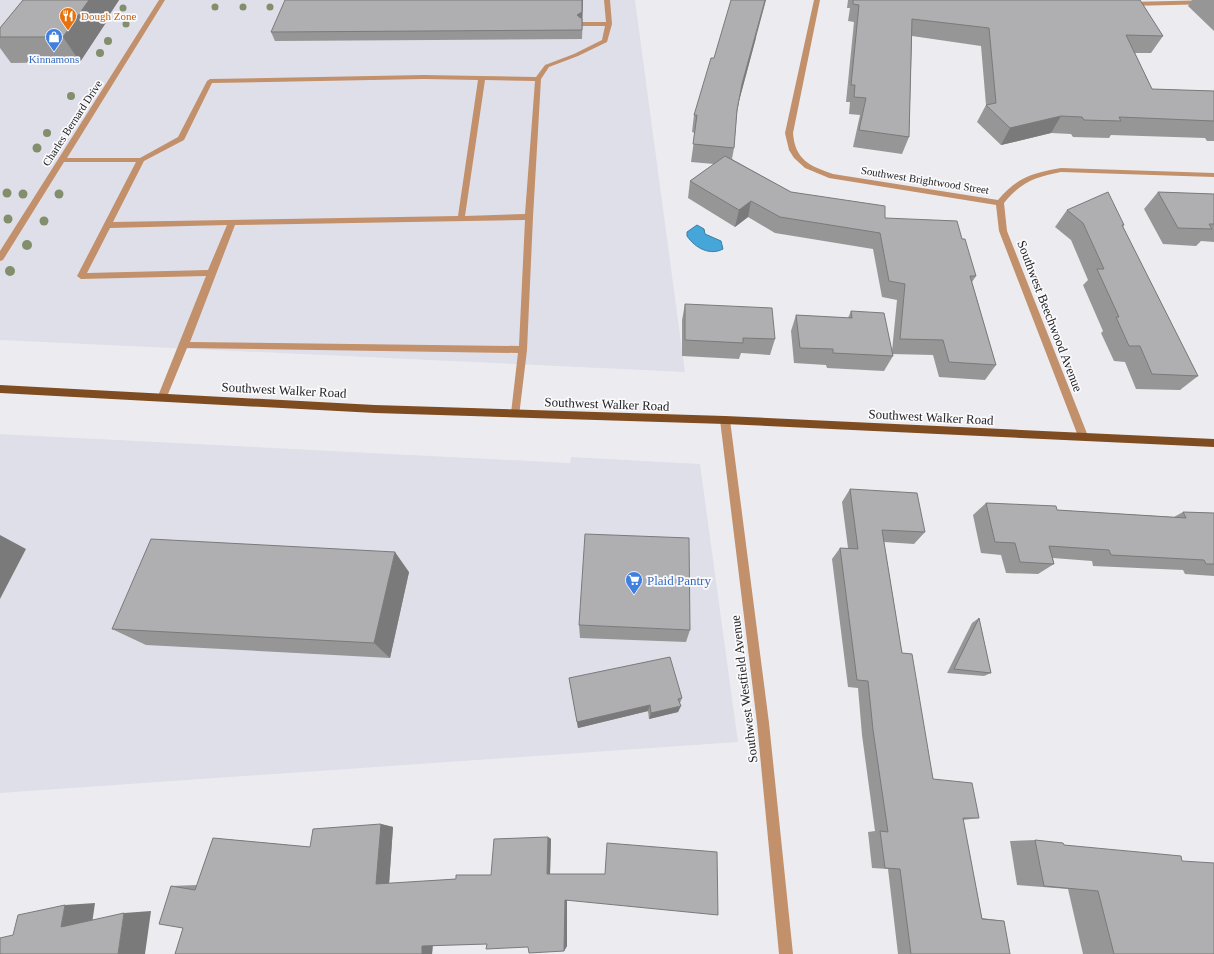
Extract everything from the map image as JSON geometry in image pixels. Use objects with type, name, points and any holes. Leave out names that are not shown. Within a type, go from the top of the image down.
[{"type":"main road","name":"Southwest Walker Road","points":[[0,389],[163,396],[375,409],[725,420],[1214,442]]},
{"type":"street","name":"Charles Bernard Drive","points":[[0,258],[162,0]]},
{"type":"street","points":[[516,413],[523,350],[529,217],[538,79],[547,66],[576,55],[605,41],[609,24],[607,0]]},
{"type":"street","name":"Southwest Brightwood Street","points":[[817,0],[789,133],[789,144],[794,156],[804,164],[832,176],[1000,203],[1011,188],[1023,180],[1039,174],[1061,170],[1214,174]]},
{"type":"street","points":[[1120,4],[1214,2]]},
{"type":"street","points":[[582,24],[609,24]]},
{"type":"street","points":[[61,160],[141,160],[181,138],[210,81],[424,77],[538,79]]},
{"type":"street","points":[[461,219],[482,78]]},
{"type":"street","points":[[141,160],[82,276],[211,273]]},
{"type":"street","name":"Southwest Beechwood Avenue","points":[[1000,203],[1003,231],[1083,436]]},
{"type":"street","points":[[108,225],[529,217]]},
{"type":"street","points":[[163,396],[232,222]]},
{"type":"street","points":[[184,345],[523,350]]},
{"type":"street","name":"Southwest Westfield Avenue","points":[[725,420],[763,723],[786,954]]},
{"type":"shaded area","points":[[0,0],[635,0],[685,372],[0,340]]},
{"type":"shaded area","points":[[0,434],[570,463],[571,457],[700,464],[738,742],[0,793]]},
{"type":"water","points":[[697,225],[704,229],[705,234],[721,241],[723,249],[713,252],[703,250],[694,244],[687,236],[687,232]]},
{"type":"building","points":[[23,0],[89,0],[63,37],[0,37],[0,28]]},
{"type":"building","points":[[285,0],[582,0],[582,12],[577,15],[582,19],[582,30],[271,32]]},
{"type":"building","points":[[731,0],[765,0],[742,84],[737,110],[734,148],[693,144],[697,115],[694,115],[711,58],[714,58]]},
{"type":"building","points":[[853,0],[1140,0],[1163,36],[1126,35],[1152,89],[1214,91],[1214,121],[1119,117],[1121,121],[1084,120],[1082,117],[1061,116],[1010,128],[986,105],[996,103],[989,28],[912,19],[909,137],[859,130],[866,98],[854,97],[855,85],[851,85],[859,5],[853,4]]},
{"type":"building","points":[[725,156],[791,192],[885,206],[885,218],[957,221],[962,239],[965,239],[976,276],[970,276],[996,365],[949,362],[943,340],[900,339],[905,284],[889,281],[880,233],[780,217],[751,201],[739,210],[690,181]]},
{"type":"building","points":[[1108,192],[1124,225],[1122,225],[1198,376],[1152,374],[1140,346],[1129,346],[1116,317],[1119,317],[1097,269],[1104,269],[1083,223],[1067,210]]},
{"type":"building","points":[[1158,192],[1214,194],[1214,224],[1209,224],[1212,229],[1178,228]]},
{"type":"building","points":[[685,304],[772,308],[775,339],[743,338],[743,343],[685,340]]},
{"type":"building","points":[[851,311],[884,313],[893,356],[833,353],[833,349],[800,348],[796,315],[852,318]]},
{"type":"building","points":[[850,489],[917,493],[925,532],[882,530],[902,653],[912,654],[933,779],[972,783],[979,818],[963,818],[982,919],[1004,921],[1010,954],[911,954],[900,869],[885,868],[880,831],[888,832],[873,730],[868,681],[857,680],[840,548],[858,549]]},
{"type":"building","points":[[986,503],[1056,506],[1057,510],[1186,518],[1183,512],[1214,513],[1214,564],[1206,564],[1204,560],[1111,555],[1109,550],[1049,546],[1054,564],[1020,562],[1015,543],[995,542]]},
{"type":"building","name":"Plaid Pantry","points":[[585,534],[689,538],[690,630],[579,625]]},
{"type":"building","points":[[151,539],[395,552],[374,643],[112,629]]},
{"type":"building","points":[[979,618],[991,673],[954,669]]},
{"type":"building","points":[[670,657],[682,698],[678,699],[681,706],[651,713],[650,705],[577,722],[569,678]]},
{"type":"building","points":[[381,824],[376,884],[456,879],[456,875],[491,875],[494,839],[548,837],[547,874],[605,874],[607,843],[717,852],[718,915],[565,900],[564,951],[529,953],[528,947],[486,949],[487,944],[422,946],[422,954],[175,954],[183,928],[159,924],[171,886],[195,890],[213,838],[310,847],[313,829]]},
{"type":"building","points":[[1035,840],[1063,843],[1064,845],[1181,856],[1182,861],[1214,863],[1214,954],[1114,954],[1098,891],[1044,886]]},
{"type":"building","points":[[65,905],[61,927],[124,913],[118,954],[0,954],[0,938],[13,935],[18,915]]},
{"type":"place","name":"Dough Zone","points":[[68,31]]},
{"type":"place","name":"Kinnamons","points":[[54,52]]},
{"type":"place","name":"Plaid Pantry","points":[[634,595]]}]
